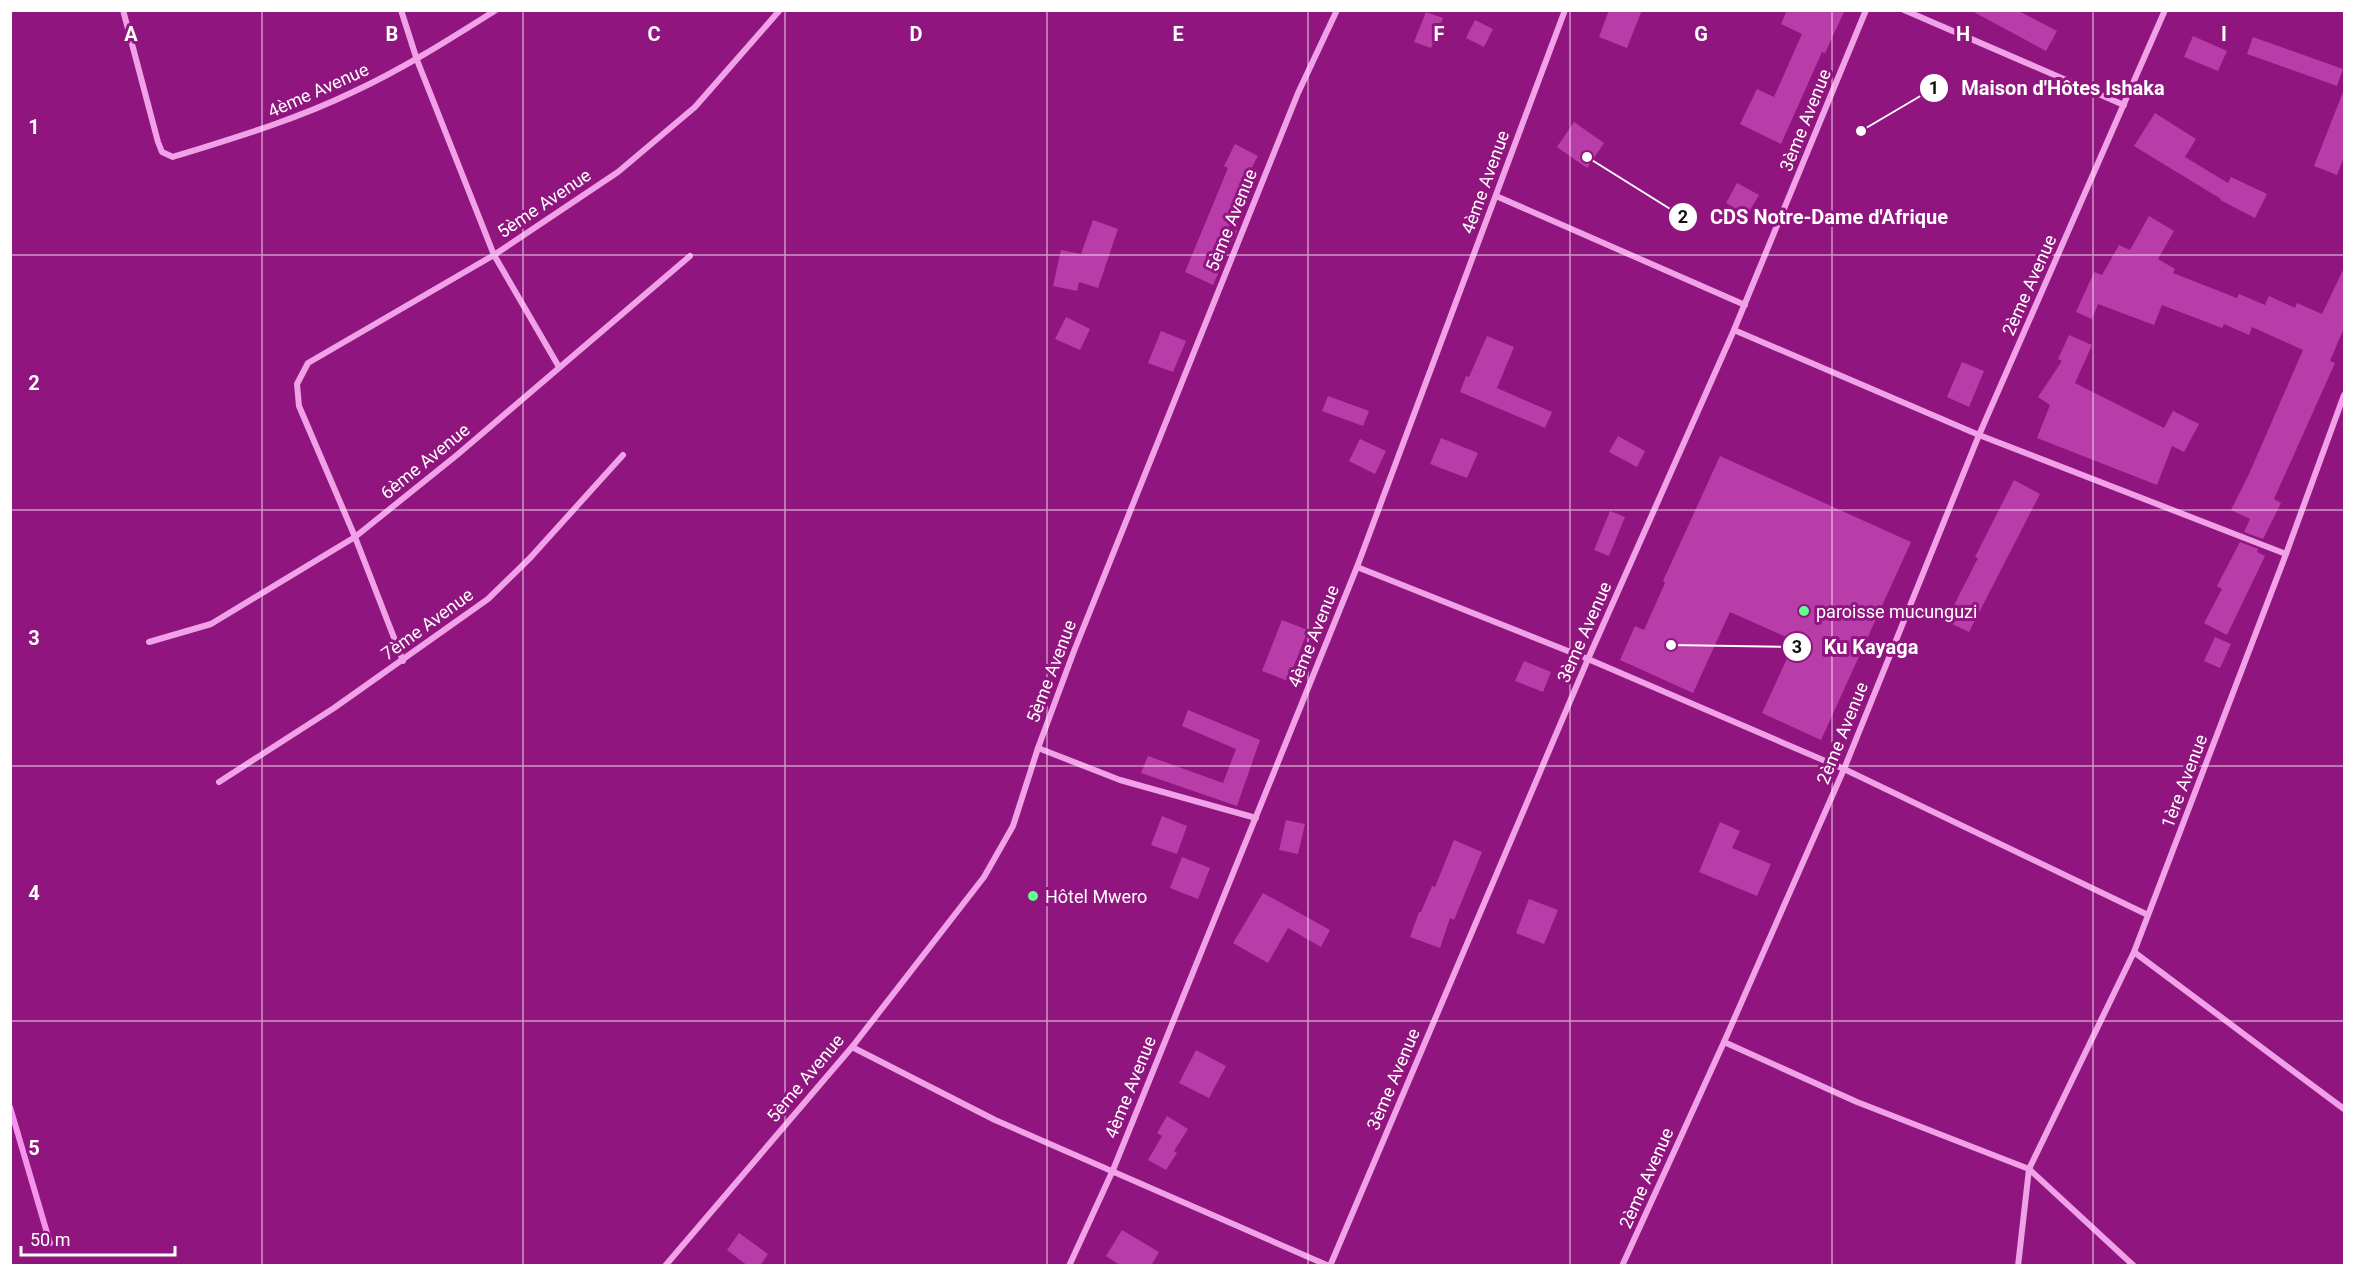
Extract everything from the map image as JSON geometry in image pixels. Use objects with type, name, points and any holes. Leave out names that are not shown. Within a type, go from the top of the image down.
[{"type":"street","name":"4ème Avenue","points":[[123,10],[158,142],[162,152],[172,157],[266,129],[354,92],[417,60],[496,10]]},
{"type":"street","points":[[401,10],[417,60],[494,255],[560,367]]},
{"type":"street","name":"5ème Avenue","points":[[356,537],[299,406],[297,384],[308,363],[494,255],[618,172],[694,107],[780,10]]},
{"type":"street","name":"5ème Avenue","points":[[666,1266],[852,1047],[984,877],[1013,826],[1038,748],[1074,651],[1298,93],[1336,10]]},
{"type":"street","name":"4ème Avenue","points":[[1069,1266],[1113,1170],[1357,567],[1564,10]]},
{"type":"street","name":"3ème Avenue","points":[[1329,1266],[1588,659],[1745,305],[1866,10]]},
{"type":"street","points":[[1904,10],[2124,105]]},
{"type":"street","name":"2ème Avenue","points":[[1622,1266],[1844,769],[1979,435],[2165,10]]},
{"type":"street","points":[[1496,196],[1745,305]]},
{"type":"street","name":"6ème Avenue","points":[[149,642],[211,624],[356,537],[457,455],[690,256]]},
{"type":"street","points":[[1734,330],[1979,435],[2286,554]]},
{"type":"street","name":"1ère Avenue","points":[[2018,1266],[2029,1169],[2134,952],[2286,554],[2344,395]]},
{"type":"street","name":"7ème Avenue","points":[[219,782],[403,661],[488,599],[530,558],[623,455]]},
{"type":"street","points":[[356,537],[403,661]]},
{"type":"street","points":[[1357,567],[1588,659],[1844,769],[2148,915]]},
{"type":"street","points":[[1038,748],[1120,780],[1256,818]]},
{"type":"street","points":[[2134,952],[2344,1109]]},
{"type":"street","points":[[1724,1042],[1857,1102],[2029,1169],[2134,1266]]},
{"type":"street","points":[[852,1047],[994,1120],[1329,1266]]},
{"type":"building","points":[[1609,10],[1642,10],[1627,48],[1599,37]]},
{"type":"building","points":[[1787,10],[1845,10],[1825,53],[1822,52],[1781,144],[1740,124],[1757,89],[1774,97],[1802,34],[1781,24]]},
{"type":"building","points":[[1970,10],[2017,10],[2057,31],[2046,51]]},
{"type":"building","points":[[1426,12],[1443,18],[1431,48],[1414,42]]},
{"type":"building","points":[[1475,20],[1493,29],[1484,47],[1466,38]]},
{"type":"building","points":[[2193,36],[2227,51],[2218,71],[2184,57]]},
{"type":"building","points":[[2253,37],[2343,69],[2337,86],[2247,54]]},
{"type":"building","points":[[2343,92],[2344,157],[2337,175],[2314,166]]},
{"type":"building","points":[[2155,113],[2196,139],[2185,157],[2228,183],[2231,177],[2267,194],[2255,218],[2220,200],[2134,146]]},
{"type":"building","points":[[1574,122],[1604,143],[1587,168],[1557,147]]},
{"type":"building","points":[[1235,144],[1258,156],[1244,182],[1249,184],[1229,227],[1237,231],[1213,285],[1185,272],[1228,168],[1224,166]]},
{"type":"building","points":[[1737,183],[1759,195],[1747,215],[1726,203]]},
{"type":"building","points":[[2149,216],[2174,231],[2158,259],[2175,269],[2173,273],[2237,298],[2239,294],[2265,305],[2269,296],[2295,308],[2297,303],[2322,314],[2344,268],[2344,328],[2330,361],[2335,363],[2274,499],[2281,503],[2263,539],[2244,532],[2250,519],[2231,510],[2303,350],[2252,327],[2249,335],[2224,324],[2222,328],[2162,305],[2154,325],[2098,304],[2092,319],[2076,312],[2094,272],[2102,275],[2119,245],[2130,250]]},
{"type":"building","points":[[1093,220],[1118,229],[1098,288],[1079,282],[1077,291],[1053,286],[1061,250],[1081,254]]},
{"type":"building","points":[[1066,317],[1090,329],[1080,350],[1055,339]]},
{"type":"building","points":[[1161,331],[1186,341],[1173,372],[1148,363]]},
{"type":"building","points":[[2069,335],[2092,345],[2075,383],[2164,428],[2173,411],[2199,424],[2184,452],[2172,446],[2157,485],[2037,438],[2050,405],[2038,397],[2062,361],[2058,359]]},
{"type":"building","points":[[1487,336],[1514,347],[1497,388],[1552,412],[1545,428],[1460,392]]},
{"type":"building","points":[[1962,362],[1984,371],[1969,407],[1947,397]]},
{"type":"building","points":[[1328,396],[1369,411],[1363,426],[1322,411]]},
{"type":"building","points":[[1618,436],[1645,451],[1637,467],[1609,452]]},
{"type":"building","points":[[1441,438],[1478,453],[1467,478],[1430,464]]},
{"type":"building","points":[[1360,439],[1386,451],[1375,474],[1349,461]]},
{"type":"building","name":"paroisse mucunguzi","points":[[1720,456],[1911,542],[1821,740],[1762,713],[1795,641],[1730,612],[1693,693],[1620,660],[1635,626],[1644,630],[1665,583],[1663,581]]},
{"type":"building","points":[[2014,480],[2040,494],[1969,632],[1946,621]]},
{"type":"building","points":[[1610,511],[1625,517],[1609,556],[1594,550]]},
{"type":"building","points":[[2240,542],[2258,549],[2257,552],[2265,556],[2227,635],[2204,623],[2222,589],[2217,586]]},
{"type":"building","points":[[1282,620],[1308,630],[1288,681],[1262,671]]},
{"type":"building","points":[[2215,637],[2231,644],[2220,668],[2204,661]]},
{"type":"building","points":[[1524,661],[1551,672],[1543,692],[1515,681]]},
{"type":"building","points":[[1188,710],[1260,740],[1237,806],[1141,773],[1148,756],[1223,783],[1236,749],[1182,726]]},
{"type":"building","points":[[1162,816],[1187,826],[1177,854],[1151,845]]},
{"type":"building","points":[[1286,820],[1305,824],[1298,854],[1279,850]]},
{"type":"building","points":[[1720,822],[1740,831],[1732,848],[1771,864],[1757,896],[1699,872]]},
{"type":"building","points":[[1454,840],[1482,852],[1454,920],[1450,918],[1440,948],[1410,937],[1419,912],[1432,886],[1435,887]]},
{"type":"building","points":[[1182,857],[1210,868],[1198,899],[1170,888]]},
{"type":"building","points":[[1263,893],[1330,930],[1321,947],[1288,928],[1268,963],[1233,943]]},
{"type":"building","points":[[1529,899],[1558,910],[1544,944],[1516,933]]},
{"type":"building","points":[[1196,1050],[1226,1066],[1209,1098],[1179,1083]]},
{"type":"building","points":[[1167,1116],[1188,1129],[1174,1151],[1177,1153],[1166,1170],[1148,1160],[1162,1136],[1157,1133]]},
{"type":"building","points":[[1122,1230],[1159,1252],[1151,1266],[1121,1266],[1106,1256]]},
{"type":"building","points":[[739,1233],[768,1254],[760,1266],[748,1266],[727,1250]]},
{"type":"waterway","points":[[10,1107],[50,1243]]},
{"type":"place","name":"Maison d'Hôtes Ishaka","points":[[1861,131]]},
{"type":"place","name":"CDS Notre-Dame d'Afrique","points":[[1587,157]]},
{"type":"place","name":"paroisse mucunguzi","points":[[1804,611]]},
{"type":"place","name":"Ku Kayaga","points":[[1671,645]]},
{"type":"place","name":"Hôtel Mwero","points":[[1033,896]]}]
